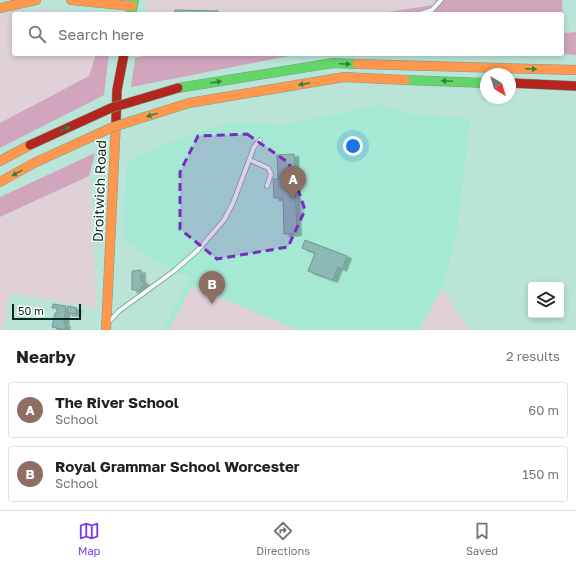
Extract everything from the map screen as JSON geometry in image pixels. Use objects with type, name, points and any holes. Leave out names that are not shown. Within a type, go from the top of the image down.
[{"type":"main road","points":[[5,4],[36,0]]},
{"type":"main road","points":[[71,0],[132,7]]},
{"type":"main road","name":"Droitwich Road","points":[[106,327],[117,90],[124,56]]},
{"type":"main road","points":[[0,161],[30,145],[111,108],[178,88],[333,63],[576,70]]},
{"type":"main road","points":[[0,182],[34,163],[114,127],[189,103],[344,78],[480,83]]},
{"type":"main road","points":[[516,84],[576,86]]},
{"type":"lane","points":[[426,12],[432,10],[441,0]]},
{"type":"lane","points":[[106,327],[119,311],[174,271],[192,255],[224,220],[233,203],[254,147],[260,140]]},
{"type":"lane","points":[[250,160],[268,168],[271,174],[267,186]]},
{"type":"highlighted area","points":[[247,134],[289,163],[305,210],[288,247],[217,259],[180,229],[180,172],[198,136]]},
{"type":"shaded area","points":[[146,0],[436,0],[433,5],[388,12],[144,12]]},
{"type":"shaded area","points":[[436,0],[562,0],[563,12],[388,12],[433,5]]},
{"type":"shaded area","points":[[47,9],[78,12],[12,12],[12,56],[95,56],[89,76],[0,123],[0,16],[8,12]]},
{"type":"shaded area","points":[[576,32],[576,55],[564,54],[564,33]]},
{"type":"shaded area","points":[[95,56],[109,56],[104,95],[0,148],[0,123],[89,76]]},
{"type":"shaded area","points":[[143,56],[289,56],[131,87],[135,58]]},
{"type":"shaded area","points":[[379,104],[405,113],[470,119],[456,238],[442,288],[469,330],[163,330],[190,277],[174,271],[123,239],[127,161],[185,136],[237,121],[281,125],[354,111]]},
{"type":"shaded area","points":[[95,153],[89,176],[0,217],[0,197]]},
{"type":"shaded area","points":[[89,176],[97,308],[10,293],[4,330],[0,330],[0,217]]},
{"type":"shaded area","points":[[192,286],[298,330],[169,330]]},
{"type":"shaded area","points":[[442,288],[469,330],[419,330]]},
{"type":"building","points":[[175,10],[218,11],[218,12],[175,12]]},
{"type":"building","points":[[294,154],[297,233],[284,234],[283,198],[274,198],[273,179],[278,179],[277,155]]},
{"type":"building","points":[[305,240],[347,256],[342,269],[338,267],[333,280],[308,271],[315,253],[302,248]]},
{"type":"building","points":[[141,270],[141,281],[144,281],[144,287],[141,287],[141,290],[132,290],[132,271]]},
{"type":"building","points":[[53,304],[66,306],[64,323],[66,324],[65,330],[52,327],[55,313],[57,313],[57,308],[52,308]]},
{"type":"building","points":[[68,306],[77,308],[76,314],[67,313]]},
{"type":"traffic: fast","points":[[131,12],[134,0]]},
{"type":"traffic: fast","points":[[178,88],[333,63],[357,64]]},
{"type":"traffic: fast","points":[[405,80],[480,83]]},
{"type":"traffic: slow","points":[[0,8],[36,0]]},
{"type":"traffic: slow","points":[[71,0],[132,6]]},
{"type":"traffic: slow","points":[[357,64],[576,70]]},
{"type":"traffic: slow","points":[[189,103],[344,77],[405,80]]},
{"type":"traffic: slow","points":[[34,163],[113,127],[189,103]]},
{"type":"traffic: slow","points":[[106,330],[116,121]]},
{"type":"traffic: slow","points":[[0,161],[30,145]]},
{"type":"traffic: slow","points":[[0,182],[34,163]]},
{"type":"traffic: jam","points":[[116,121],[117,90],[124,56]]},
{"type":"traffic: jam","points":[[516,83],[576,86]]},
{"type":"traffic: jam","points":[[30,145],[111,108],[178,88]]},
{"type":"place","name":"The River School","points":[[293,199]]},
{"type":"place","name":"Royal Grammar School Worcester","points":[[212,304]]}]
